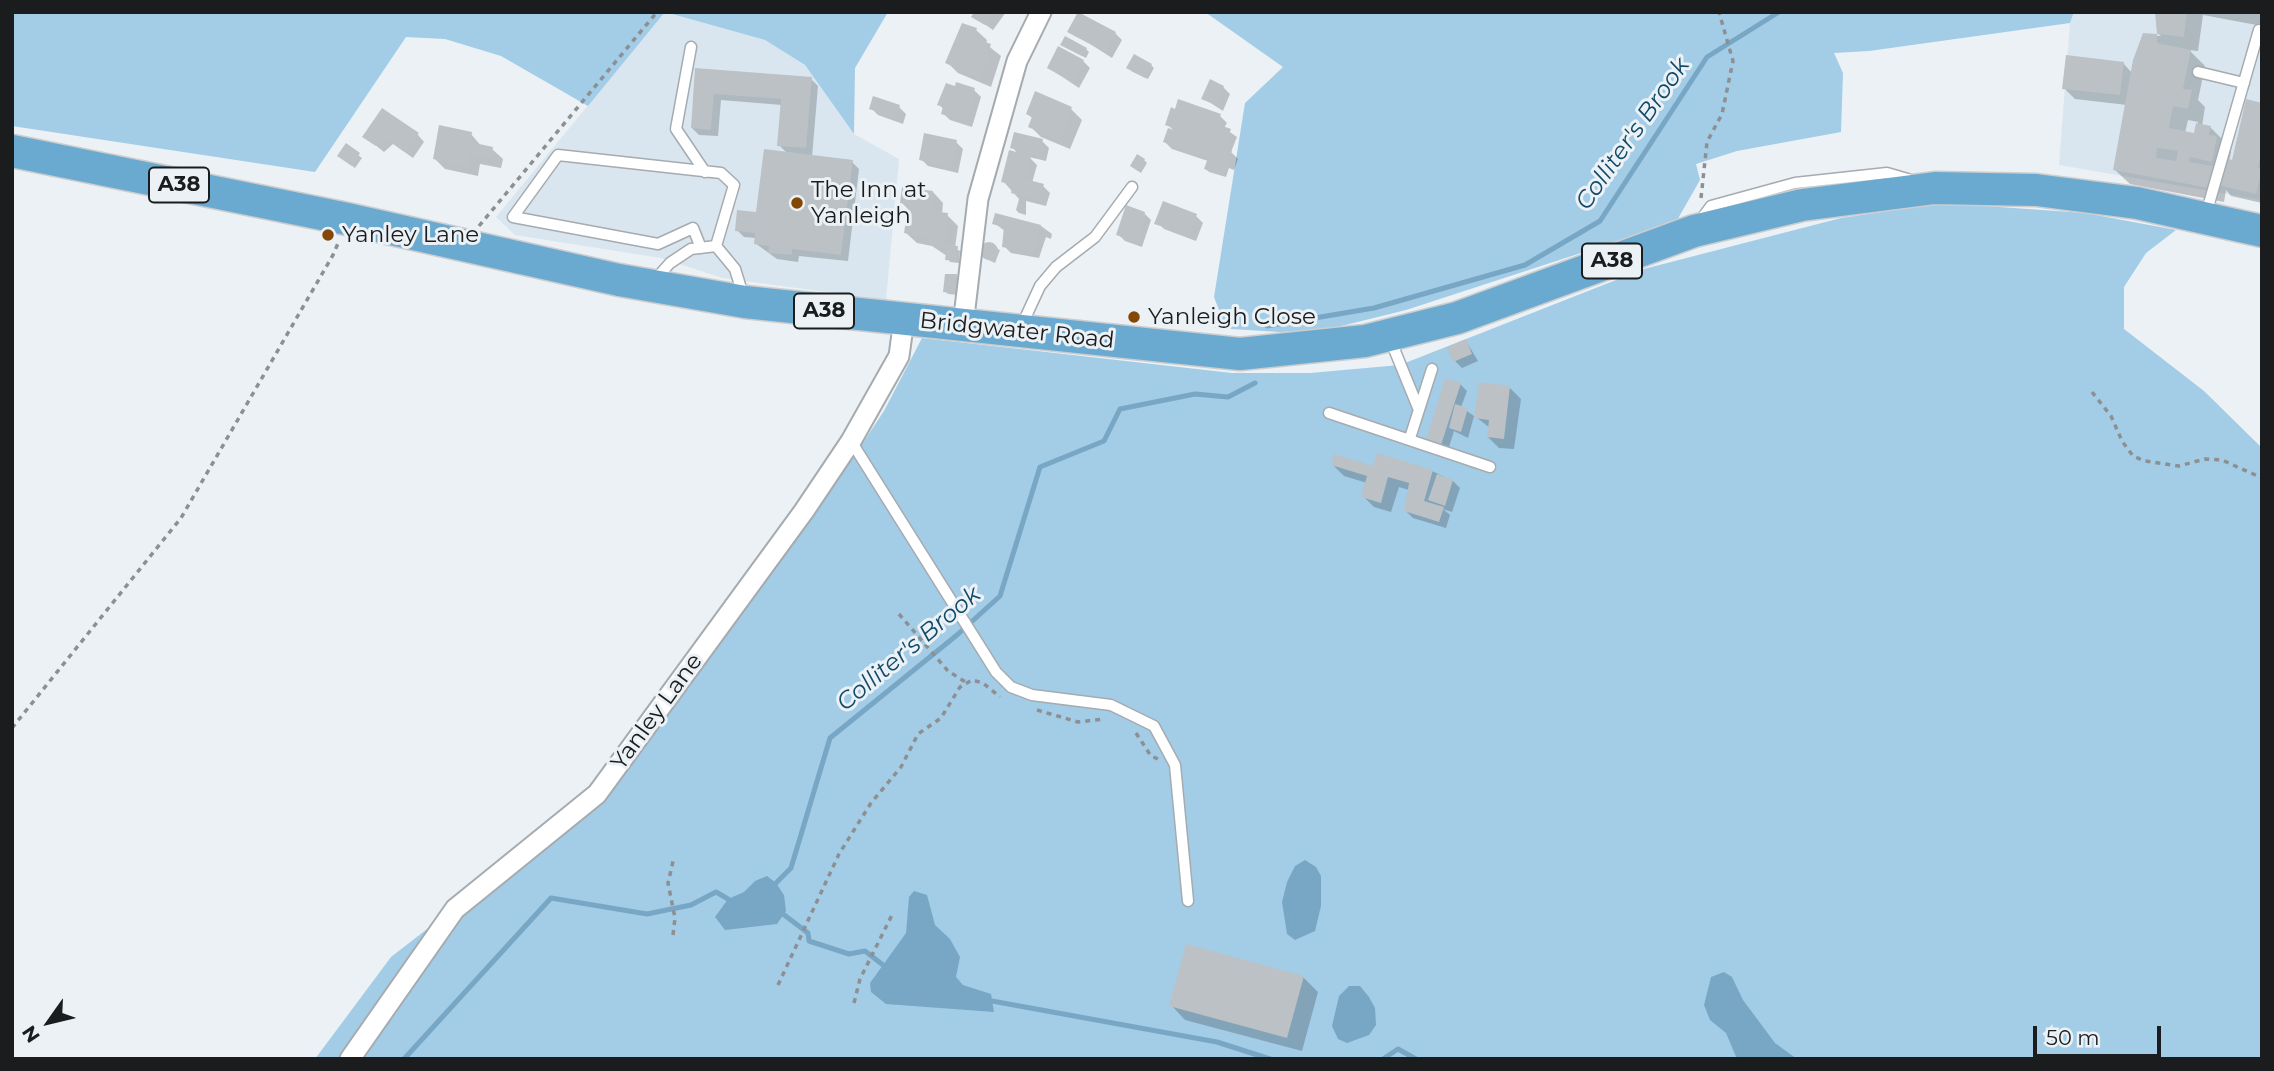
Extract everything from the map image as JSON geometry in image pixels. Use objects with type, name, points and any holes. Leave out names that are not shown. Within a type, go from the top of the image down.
[{"type":"highway","name":"Bridgwater Road","points":[[12,151],[347,219],[650,286],[745,302],[1240,354],[1365,341],[1457,318],[1694,231],[1802,205],[1934,188],[2036,190],[2137,203],[2262,231]]},
{"type":"street","points":[[963,325],[978,199],[1017,61],[1041,12]]},
{"type":"street","name":"Yanley Lane","points":[[350,1059],[456,909],[597,794],[804,511],[851,441],[899,356],[904,319]]},
{"type":"lane","points":[[2205,218],[2259,30]]},
{"type":"lane","points":[[691,47],[676,129],[705,172]]},
{"type":"lane","points":[[2198,72],[2244,83]]},
{"type":"lane","points":[[701,248],[693,229],[658,244],[513,217],[558,155],[721,173],[734,185],[716,246]]},
{"type":"lane","points":[[1019,331],[1040,286],[1056,267],[1095,237],[1132,187]]},
{"type":"lane","points":[[650,286],[670,262],[691,249],[716,246]]},
{"type":"lane","points":[[716,246],[735,268],[745,302]]},
{"type":"lane","points":[[1388,335],[1419,410]]},
{"type":"lane","points":[[1410,438],[1432,369]]},
{"type":"lane","points":[[1329,413],[1490,467]]},
{"type":"lane","points":[[851,441],[996,673],[1012,687],[1059,700],[1111,705],[1154,726],[1175,765],[1188,901]]},
{"type":"path","points":[[462,246],[657,12]]},
{"type":"path","points":[[1694,231],[1704,186],[1707,142],[1722,114],[1733,61],[1719,12]]},
{"type":"path","points":[[12,727],[181,518],[333,256],[347,219]]},
{"type":"path","points":[[2092,392],[2112,416],[2122,441],[2133,456],[2145,461],[2179,466],[2205,459],[2222,460],[2262,478]]},
{"type":"path","points":[[899,614],[941,663],[967,683]]},
{"type":"path","points":[[778,985],[839,854],[871,803],[901,767],[918,734],[941,718],[960,687],[972,680],[983,683],[1001,698]]},
{"type":"path","points":[[1036,710],[1078,722],[1105,719],[1113,721]]},
{"type":"path","points":[[1128,728],[1136,732],[1150,755],[1161,760]]},
{"type":"path","points":[[673,935],[675,918],[668,883],[674,857]]},
{"type":"path","points":[[854,1003],[860,979],[876,953],[892,915]]},
{"type":"shaded area","points":[[12,12],[665,12],[588,106],[501,56],[445,39],[406,37],[315,172],[12,126]]},
{"type":"shaded area","points":[[665,12],[765,40],[805,65],[854,134],[899,159],[886,300],[722,278],[661,258],[515,235],[496,217]]},
{"type":"shaded area","points":[[665,12],[888,12],[855,68],[854,134],[805,65],[765,40]]},
{"type":"shaded area","points":[[1205,12],[2074,12],[2070,23],[1869,51],[1834,53],[1843,73],[1841,132],[1737,151],[1696,164],[1700,180],[1676,222],[1406,310],[1325,330],[1280,332],[1215,328],[1219,310],[1214,297],[1245,103],[1283,67]]},
{"type":"shaded area","points":[[2074,12],[2262,12],[2261,200],[2059,165],[2070,23]]},
{"type":"shaded area","points":[[1942,203],[2085,213],[2176,230],[2146,253],[2124,287],[2124,329],[2204,391],[2262,448],[2262,1059],[361,1059],[462,914],[598,806],[846,468],[884,411],[922,338],[1232,373],[1310,373],[1400,365],[1644,269],[1841,218]]},
{"type":"shaded area","points":[[1305,860],[1316,867],[1321,876],[1321,906],[1315,931],[1295,940],[1287,934],[1282,902],[1295,866]]},
{"type":"shaded area","points":[[767,876],[784,895],[786,911],[777,924],[725,930],[715,917],[728,899]]},
{"type":"shaded area","points":[[914,891],[927,895],[935,925],[950,939],[960,957],[956,977],[963,985],[991,994],[994,1012],[886,1004],[871,992],[870,983],[906,933],[909,897]]},
{"type":"shaded area","points":[[431,926],[340,1059],[315,1059],[391,957]]},
{"type":"shaded area","points":[[1724,972],[1732,977],[1743,1000],[1775,1043],[1797,1059],[1737,1059],[1726,1033],[1710,1020],[1704,1005],[1711,977]]},
{"type":"shaded area","points":[[1349,986],[1360,986],[1369,997],[1375,1008],[1376,1025],[1369,1035],[1347,1043],[1338,1039],[1332,1026],[1339,996]]},
{"type":"building","points":[[974,12],[996,12],[985,25],[971,17]]},
{"type":"building","points":[[1078,12],[1116,32],[1105,52],[1067,32]]},
{"type":"building","points":[[2155,12],[2187,12],[2184,37],[2157,34]]},
{"type":"building","points":[[962,23],[977,28],[974,38],[991,44],[980,78],[945,63]]},
{"type":"building","points":[[2143,33],[2157,34],[2157,43],[2191,50],[2183,89],[2192,90],[2188,109],[2173,106],[2169,128],[2194,133],[2196,123],[2211,126],[2209,135],[2217,136],[2212,162],[2190,157],[2189,162],[2213,166],[2209,188],[2113,170],[2133,60]],"holes":[[[2157,148],[2178,151],[2176,161],[2156,158]]]},
{"type":"building","points":[[1065,36],[1087,48],[1082,56],[1060,45]]},
{"type":"building","points":[[1058,46],[1084,60],[1072,82],[1047,68]]},
{"type":"building","points":[[1134,54],[1152,64],[1145,78],[1126,68]]},
{"type":"building","points":[[2066,55],[2124,62],[2120,95],[2062,89]]},
{"type":"building","points":[[695,68],[812,77],[806,148],[777,146],[781,99],[714,94],[711,130],[691,128]]},
{"type":"building","points":[[1210,79],[1224,86],[1216,105],[1201,99]]},
{"type":"building","points":[[956,82],[975,88],[965,121],[941,114],[943,107],[937,105],[946,83],[955,86]]},
{"type":"building","points":[[1035,91],[1072,107],[1059,140],[1028,127],[1032,117],[1026,114]]},
{"type":"building","points":[[873,96],[900,105],[896,118],[869,109]]},
{"type":"building","points":[[1178,99],[1221,114],[1217,124],[1231,129],[1224,146],[1165,125],[1171,107],[1175,109]]},
{"type":"building","points":[[2246,99],[2262,103],[2262,149],[2258,167],[2262,171],[2256,194],[2218,185],[2225,158],[2232,160]]},
{"type":"building","points":[[382,108],[419,133],[405,152],[386,138],[376,146],[362,137]]},
{"type":"building","points":[[439,125],[472,132],[470,142],[493,147],[491,158],[469,154],[467,166],[433,159]]},
{"type":"building","points":[[1168,128],[1232,150],[1223,176],[1204,169],[1208,158],[1163,142]]},
{"type":"building","points":[[1014,132],[1043,139],[1039,156],[1010,148]]},
{"type":"building","points":[[924,133],[957,140],[951,167],[919,160]]},
{"type":"building","points":[[346,143],[360,153],[352,166],[337,156]]},
{"type":"building","points":[[764,149],[853,160],[841,255],[792,249],[792,255],[768,253],[769,246],[754,244],[755,233],[735,231],[737,210],[756,212]]},
{"type":"building","points":[[1009,150],[1031,156],[1025,179],[1044,184],[1039,200],[1011,193],[1013,185],[1001,182]]},
{"type":"building","points":[[1137,154],[1145,159],[1138,171],[1130,166]]},
{"type":"building","points":[[902,187],[933,191],[930,211],[948,213],[943,247],[929,245],[930,237],[904,233],[908,207],[914,208],[915,205],[900,203]]},
{"type":"building","points":[[1163,201],[1197,214],[1189,235],[1154,224]]},
{"type":"building","points":[[1126,205],[1145,212],[1138,242],[1116,235]]},
{"type":"building","points":[[995,213],[1041,225],[1032,252],[1002,247],[1004,227],[992,224]]},
{"type":"building","points":[[989,242],[995,245],[998,251],[995,257],[989,260],[983,257],[980,251],[983,245]]},
{"type":"building","points":[[947,245],[958,246],[956,261],[945,260]]},
{"type":"building","points":[[945,274],[957,274],[955,293],[943,292]]},
{"type":"building","points":[[1466,339],[1472,354],[1453,362],[1447,347]]},
{"type":"building","points":[[1445,378],[1461,383],[1441,445],[1426,440]]},
{"type":"building","points":[[1479,382],[1510,386],[1504,439],[1487,437],[1489,420],[1474,418]]},
{"type":"building","points":[[1455,404],[1468,408],[1461,432],[1449,428]]},
{"type":"building","points":[[1377,453],[1433,470],[1424,501],[1444,507],[1439,522],[1404,511],[1409,483],[1388,477],[1381,503],[1361,497],[1367,476],[1331,465],[1334,454],[1373,466]]},
{"type":"building","points":[[1437,474],[1453,480],[1445,506],[1428,500]]},
{"type":"building","points":[[1186,944],[1304,976],[1287,1038],[1169,1006]]},
{"type":"waterway","name":"Colliter's Brook","points":[[1267,326],[1374,308],[1525,265],[1600,221],[1707,57],[1779,12]]},
{"type":"waterway","name":"Colliter's Brook","points":[[776,883],[791,868],[830,738],[957,635],[1000,596],[1040,467],[1104,441],[1120,409],[1195,394],[1228,397],[1255,383]]},
{"type":"waterway","name":"Colliter's Brook","points":[[404,1059],[551,898],[647,914],[691,905],[716,892],[728,899]]},
{"type":"waterway","points":[[783,914],[808,933],[809,941],[849,954],[865,951],[883,965]]},
{"type":"waterway","points":[[992,1001],[1217,1042],[1270,1059]]},
{"type":"waterway","points":[[1383,1059],[1398,1049],[1416,1059]]},
{"type":"place","name":"The Inn at Yanleigh","points":[[797,203]]},
{"type":"place","name":"Yanley Lane","points":[[328,235]]},
{"type":"place","name":"Yanleigh Close","points":[[1134,317]]}]
